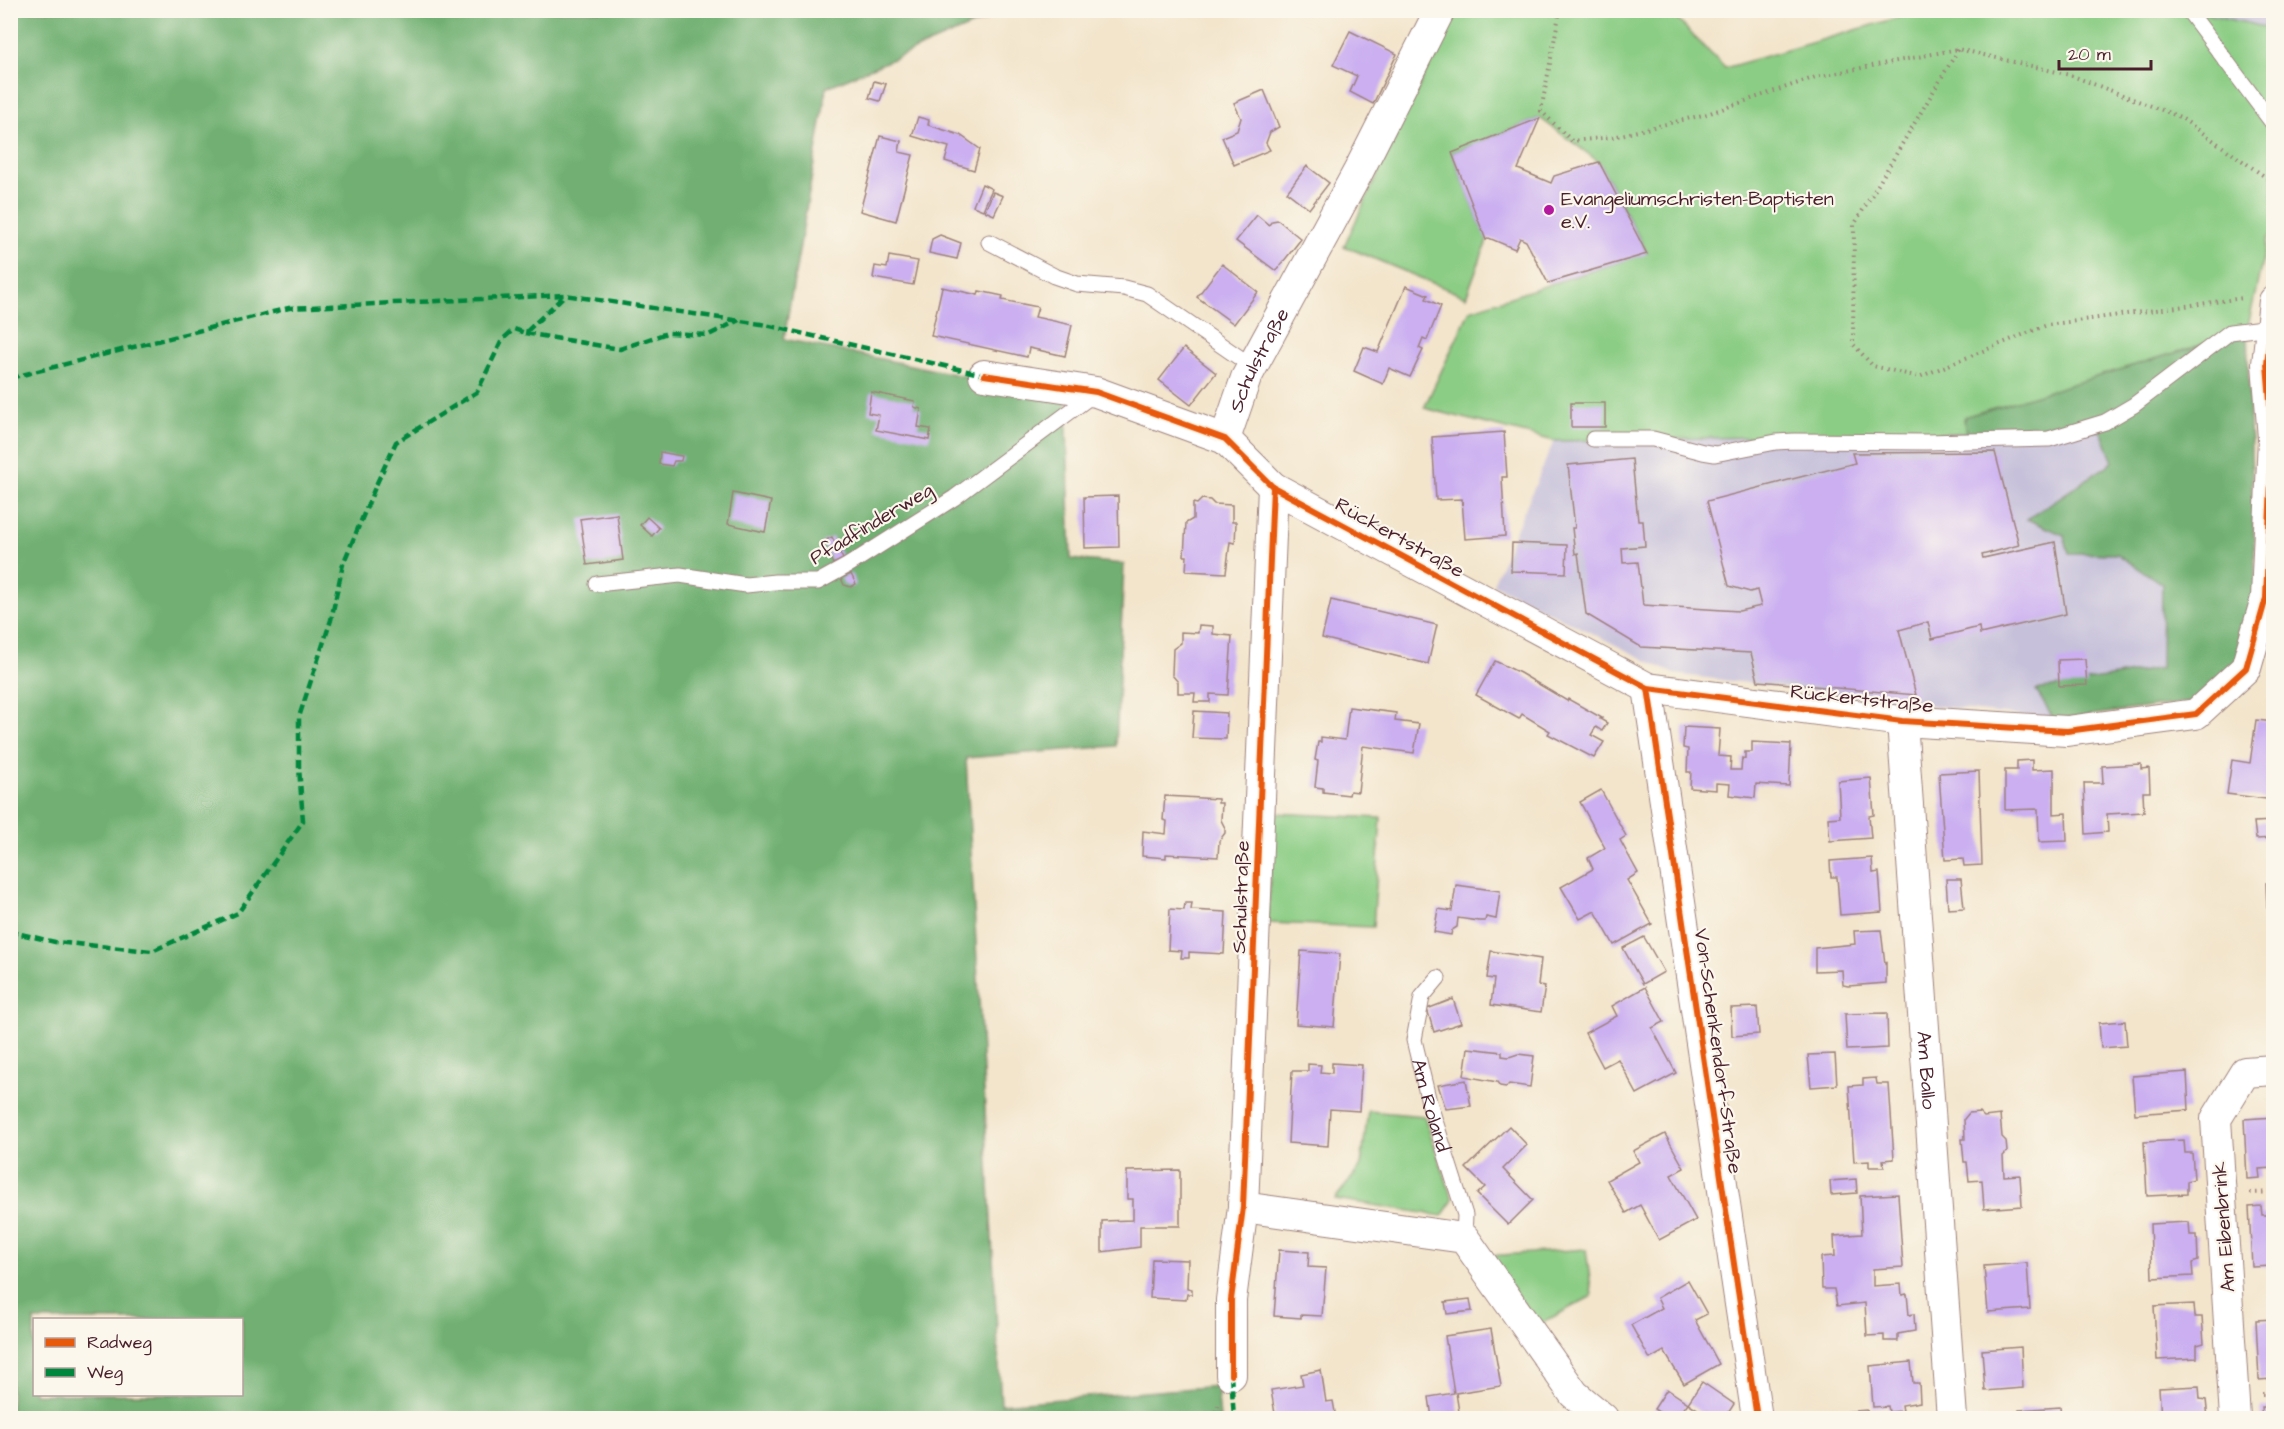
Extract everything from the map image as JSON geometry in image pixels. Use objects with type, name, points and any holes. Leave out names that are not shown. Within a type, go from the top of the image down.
[{"type":"street","name":"Schulstraße","points":[[1231,1375],[1231,1300],[1243,1207],[1273,487],[1225,439],[1246,378],[1358,172],[1440,10]]},
{"type":"street","name":"Rückertstraße","points":[[1273,487],[1648,688],[1902,721],[2067,731],[2196,714],[2246,668],[2266,598],[2273,438],[2265,308]]},
{"type":"street","points":[[984,375],[1096,392],[1225,439]]},
{"type":"street","name":"Von-Schenkendorf-Straße","points":[[1648,688],[1757,1419]]},
{"type":"street","name":"Am Ballo","points":[[1902,721],[1953,1419]]},
{"type":"street","name":"Am Eibenbrink","points":[[2235,1419],[2216,1119],[2245,1072],[2274,1070]]},
{"type":"street","points":[[1243,1207],[1464,1238],[1574,1394],[1602,1419]]},
{"type":"lane","points":[[2188,10],[2274,125]]},
{"type":"lane","points":[[989,242],[1054,276],[1077,285],[1124,288],[1148,294],[1253,367]]},
{"type":"lane","points":[[1593,439],[1653,439],[1715,454],[1776,442],[1794,441],[1926,442],[2049,439],[2105,422],[2134,405],[2265,308]]},
{"type":"lane","name":"Pfadfinderweg","points":[[597,584],[680,575],[746,585],[818,582],[954,498],[1096,392]]},
{"type":"lane","name":"Am Roland","points":[[1438,978],[1422,997],[1414,1040],[1429,1102],[1465,1215],[1464,1238]]},
{"type":"path","points":[[1560,10],[1541,111],[1572,141],[1612,137],[1707,114],[1816,77],[1958,49],[2070,75],[2180,117],[2274,183]]},
{"type":"path","points":[[1958,49],[1854,225],[1853,344],[1873,366],[1919,377],[2047,325],[2265,308]]},
{"type":"shaded area","points":[[2190,11],[2273,11],[2273,29]]},
{"type":"shaded area","points":[[2101,431],[2162,584],[2161,705],[2054,720],[1674,674],[1493,584],[1554,441]]},
{"type":"green space","points":[[2190,10],[2273,29],[2273,231],[2267,239],[2247,331],[1964,417],[1966,433],[1554,441],[1424,408],[1470,310],[1647,253],[1599,162],[1540,118],[1452,153],[1487,241],[1466,297],[1344,246],[1455,11],[1669,11],[1725,68],[1917,11]]},
{"type":"green space","points":[[10,11],[1006,11],[827,87],[784,339],[1066,397],[1071,559],[1124,564],[1116,746],[966,758],[1001,1404],[1217,1386],[1220,1418],[11,1418]]},
{"type":"green space","points":[[2247,331],[2256,595],[2238,666],[2197,701],[2054,720],[2036,690],[2161,668],[2162,584],[2117,554],[2069,553],[2064,535],[2027,519],[2113,462],[2101,431],[1966,433],[1964,417]]},
{"type":"green space","points":[[1273,813],[1381,818],[1373,927],[1268,923]]},
{"type":"green space","points":[[1368,1111],[1424,1116],[1453,1200],[1442,1216],[1335,1199],[1361,1166]]},
{"type":"green space","points":[[1586,1249],[1592,1296],[1538,1325],[1489,1256]]},
{"type":"building","points":[[1350,31],[1397,54],[1373,104],[1350,92],[1357,76],[1333,65]]},
{"type":"building","points":[[874,81],[886,84],[880,101],[869,98]]},
{"type":"building","points":[[1264,90],[1279,127],[1270,132],[1266,143],[1270,150],[1234,165],[1222,137],[1237,131],[1241,118],[1234,103]]},
{"type":"building","points":[[918,117],[929,120],[928,125],[960,135],[980,149],[974,170],[945,161],[949,147],[912,136]]},
{"type":"building","name":"Evangeliumschristen-Baptisten e.V.","points":[[1540,118],[1518,169],[1551,183],[1554,176],[1599,162],[1647,254],[1548,283],[1526,241],[1520,238],[1515,249],[1489,238],[1486,240],[1452,153]]},
{"type":"building","points":[[880,136],[901,141],[899,152],[913,155],[896,221],[860,211]]},
{"type":"building","points":[[1307,166],[1329,183],[1309,209],[1287,192]]},
{"type":"building","points":[[982,184],[992,189],[983,210],[973,206]]},
{"type":"building","points":[[993,192],[1003,196],[994,215],[985,211]]},
{"type":"building","points":[[1257,215],[1269,225],[1272,221],[1278,220],[1301,239],[1276,271],[1236,241]]},
{"type":"building","points":[[940,235],[961,243],[957,259],[929,253],[932,239]]},
{"type":"building","points":[[889,256],[918,261],[913,285],[873,278],[875,266],[887,268]]},
{"type":"building","points":[[1222,264],[1258,292],[1234,324],[1197,297]]},
{"type":"building","points":[[1406,286],[1428,295],[1426,299],[1441,306],[1427,340],[1423,338],[1419,348],[1423,350],[1410,377],[1389,368],[1383,384],[1354,371],[1364,347],[1378,352]]},
{"type":"building","points":[[942,287],[978,295],[979,291],[1003,296],[1002,300],[1038,307],[1035,317],[1072,325],[1065,356],[1029,348],[1027,357],[931,336]]},
{"type":"building","points":[[1184,348],[1216,373],[1191,405],[1159,380]]},
{"type":"building","points":[[871,392],[915,401],[914,407],[921,409],[918,427],[931,429],[929,440],[876,430],[879,415],[868,413]]},
{"type":"building","points":[[1571,403],[1605,403],[1605,427],[1571,427]]},
{"type":"building","points":[[1504,432],[1507,477],[1502,477],[1505,536],[1465,539],[1462,499],[1436,500],[1432,437]]},
{"type":"building","points":[[660,452],[682,456],[681,461],[674,461],[672,466],[659,464]]},
{"type":"building","points":[[1995,452],[2019,545],[1982,555],[1983,558],[2055,542],[2066,614],[1980,634],[1979,627],[1932,639],[1928,622],[1899,630],[1916,695],[1758,681],[1751,653],[1641,647],[1586,614],[1578,553],[1575,554],[1572,528],[1575,528],[1568,465],[1632,459],[1638,521],[1643,521],[1645,546],[1622,548],[1623,563],[1638,562],[1643,605],[1739,611],[1761,606],[1757,590],[1750,592],[1729,586],[1707,501],[1855,463],[1852,453]]},
{"type":"building","points":[[733,493],[771,501],[765,532],[728,524]]},
{"type":"building","points":[[1118,496],[1119,547],[1085,548],[1084,497]]},
{"type":"building","points":[[1202,499],[1210,500],[1214,504],[1232,505],[1232,522],[1236,522],[1235,543],[1230,542],[1226,573],[1186,571],[1187,556],[1184,556],[1186,523],[1193,519],[1193,503],[1197,504]]},
{"type":"building","points":[[617,514],[623,560],[587,565],[580,519]]},
{"type":"building","points":[[647,517],[659,528],[652,536],[640,525]]},
{"type":"building","points":[[832,537],[843,559],[833,564],[822,542]]},
{"type":"building","points":[[1512,543],[1567,545],[1566,573],[1511,571]]},
{"type":"building","points":[[851,574],[856,584],[851,587],[844,585],[841,578]]},
{"type":"building","points":[[1331,600],[1437,625],[1428,664],[1322,638]]},
{"type":"building","points":[[1199,625],[1213,626],[1213,634],[1232,636],[1228,695],[1210,694],[1210,702],[1194,702],[1195,693],[1178,693],[1178,682],[1172,675],[1173,649],[1181,643],[1181,632],[1198,633]]},
{"type":"building","points":[[2085,659],[2087,685],[2059,686],[2058,660]]},
{"type":"building","points":[[1495,661],[1602,718],[1600,719],[1607,723],[1602,731],[1596,727],[1591,735],[1604,742],[1594,758],[1548,734],[1550,731],[1522,714],[1519,719],[1476,695]]},
{"type":"building","points":[[1349,707],[1396,713],[1395,721],[1419,724],[1414,753],[1363,746],[1358,792],[1350,791],[1349,795],[1323,792],[1323,788],[1315,787],[1318,742],[1321,742],[1321,737],[1345,740]]},
{"type":"building","points":[[1194,711],[1227,713],[1226,739],[1192,738]]},
{"type":"building","points":[[2256,720],[2274,722],[2274,800],[2227,794],[2232,760],[2250,763]]},
{"type":"building","points":[[1684,727],[1720,729],[1718,756],[1731,757],[1730,770],[1741,770],[1745,752],[1752,752],[1752,742],[1791,744],[1789,786],[1756,784],[1755,798],[1729,795],[1730,784],[1716,783],[1716,790],[1690,788],[1691,772],[1687,772],[1688,749],[1683,748]]},
{"type":"building","points":[[2032,760],[2032,770],[2054,769],[2054,814],[2066,813],[2067,841],[2039,842],[2038,809],[2005,810],[2005,770],[2017,770],[2017,761]]},
{"type":"building","points":[[2141,764],[2141,769],[2149,768],[2150,792],[2143,792],[2144,812],[2107,814],[2108,832],[2086,834],[2084,783],[2103,783],[2102,766]]},
{"type":"building","points":[[1979,771],[1982,865],[1964,866],[1963,859],[1945,860],[1939,773]]},
{"type":"building","points":[[1871,778],[1874,815],[1869,816],[1871,838],[1830,841],[1828,818],[1840,817],[1838,781]]},
{"type":"building","points":[[1601,790],[1626,836],[1620,840],[1638,873],[1627,880],[1652,924],[1614,945],[1595,911],[1580,919],[1561,887],[1593,869],[1588,858],[1605,848],[1580,802]]},
{"type":"building","points":[[1165,796],[1218,799],[1218,803],[1222,803],[1221,820],[1225,833],[1219,841],[1218,857],[1166,854],[1166,858],[1142,856],[1143,831],[1166,834],[1167,821],[1163,820]]},
{"type":"building","points":[[2274,821],[2274,838],[2256,839],[2254,822]]},
{"type":"building","points":[[1872,858],[1873,873],[1879,872],[1882,912],[1840,915],[1837,877],[1831,877],[1830,861]]},
{"type":"building","points":[[1946,879],[1961,879],[1964,908],[1948,909]]},
{"type":"building","points":[[2274,882],[2274,907],[2267,908],[2266,883]]},
{"type":"building","points":[[1456,885],[1500,891],[1496,919],[1486,917],[1485,921],[1479,921],[1458,918],[1457,927],[1452,930],[1451,935],[1434,932],[1438,909],[1452,911]]},
{"type":"building","points":[[1185,903],[1192,903],[1191,910],[1226,912],[1224,954],[1189,952],[1189,958],[1181,958],[1182,951],[1168,950],[1170,909],[1184,910]]},
{"type":"building","points":[[1881,930],[1886,963],[1886,983],[1848,986],[1843,985],[1842,970],[1815,971],[1815,948],[1855,944],[1854,931]]},
{"type":"building","points":[[1644,937],[1664,972],[1643,984],[1623,948]]},
{"type":"building","points":[[1301,951],[1340,954],[1334,1027],[1296,1024]]},
{"type":"building","points":[[1491,951],[1541,959],[1538,985],[1545,986],[1541,1012],[1491,1005],[1494,979],[1487,978]]},
{"type":"building","points":[[1645,987],[1664,1022],[1652,1028],[1676,1073],[1637,1094],[1618,1059],[1603,1067],[1585,1033],[1617,1016],[1612,1006]]},
{"type":"building","points":[[1453,999],[1461,1023],[1434,1032],[1427,1009]]},
{"type":"building","points":[[1757,1007],[1759,1034],[1732,1036],[1731,1008]]},
{"type":"building","points":[[1887,1013],[1888,1048],[1847,1050],[1845,1014]]},
{"type":"building","points":[[2125,1021],[2127,1046],[2101,1048],[2099,1023]]},
{"type":"building","points":[[1468,1048],[1502,1052],[1502,1056],[1509,1057],[1518,1054],[1534,1056],[1530,1087],[1509,1084],[1506,1087],[1500,1086],[1497,1082],[1464,1076]]},
{"type":"building","points":[[1835,1054],[1837,1085],[1811,1087],[1808,1055]]},
{"type":"building","points":[[1332,1063],[1362,1065],[1359,1111],[1330,1109],[1328,1146],[1288,1143],[1292,1071],[1308,1071],[1308,1064],[1321,1065],[1320,1072],[1332,1073]]},
{"type":"building","points":[[2187,1072],[2189,1110],[2135,1114],[2132,1076]]},
{"type":"building","points":[[1876,1078],[1877,1084],[1889,1084],[1894,1159],[1883,1160],[1884,1167],[1869,1167],[1869,1161],[1854,1162],[1849,1086],[1863,1085],[1863,1079]]},
{"type":"building","points":[[1466,1080],[1471,1106],[1446,1109],[1438,1085]]},
{"type":"building","points":[[1979,1112],[1984,1117],[2000,1115],[2002,1137],[2006,1141],[2007,1152],[2003,1156],[2004,1176],[2020,1175],[2022,1206],[1984,1209],[1982,1180],[1969,1181],[1967,1162],[1964,1162],[1962,1139],[1965,1139],[1964,1119],[1969,1113]]},
{"type":"building","points":[[2274,1117],[2274,1168],[2259,1169],[2260,1178],[2247,1179],[2244,1119]]},
{"type":"building","points":[[1509,1126],[1527,1145],[1503,1169],[1533,1200],[1508,1225],[1477,1194],[1485,1187],[1466,1168]]},
{"type":"building","points":[[1665,1134],[1684,1168],[1671,1175],[1696,1220],[1659,1240],[1640,1205],[1626,1213],[1607,1180],[1639,1162],[1633,1151]]},
{"type":"building","points":[[2184,1140],[2185,1153],[2192,1153],[2194,1179],[2187,1181],[2187,1194],[2147,1196],[2144,1142]]},
{"type":"building","points":[[1180,1170],[1180,1226],[1140,1226],[1140,1247],[1102,1252],[1102,1221],[1133,1220],[1133,1199],[1127,1199],[1127,1171]]},
{"type":"building","points":[[1856,1179],[1857,1193],[1831,1195],[1830,1181]]},
{"type":"building","points":[[1898,1194],[1903,1267],[1873,1269],[1873,1286],[1901,1284],[1902,1295],[1907,1294],[1909,1315],[1914,1314],[1915,1331],[1898,1334],[1898,1341],[1884,1341],[1884,1335],[1867,1336],[1865,1303],[1837,1306],[1834,1289],[1822,1289],[1821,1257],[1835,1256],[1834,1236],[1862,1234],[1860,1196]]},
{"type":"building","points":[[2261,1206],[2262,1215],[2274,1215],[2274,1266],[2252,1267],[2249,1207]]},
{"type":"building","points":[[2189,1222],[2190,1235],[2197,1235],[2198,1261],[2192,1263],[2193,1276],[2152,1278],[2150,1224]]},
{"type":"building","points":[[1279,1250],[1309,1252],[1308,1267],[1326,1268],[1322,1316],[1301,1315],[1301,1318],[1274,1316]]},
{"type":"building","points":[[1152,1259],[1188,1260],[1187,1288],[1192,1289],[1192,1294],[1187,1294],[1186,1300],[1150,1298]]},
{"type":"building","points":[[2027,1263],[2030,1309],[1988,1312],[1984,1266]]},
{"type":"building","points":[[1688,1280],[1707,1314],[1695,1320],[1719,1364],[1684,1384],[1664,1351],[1650,1359],[1631,1325],[1662,1308],[1657,1298]]},
{"type":"building","points":[[1470,1299],[1472,1311],[1447,1314],[1445,1302]]},
{"type":"building","points":[[2194,1304],[2195,1317],[2202,1317],[2204,1343],[2197,1345],[2197,1358],[2157,1360],[2154,1306]]},
{"type":"building","points":[[2274,1319],[2272,1379],[2259,1380],[2256,1320]]},
{"type":"building","points":[[1491,1329],[1501,1386],[1456,1393],[1460,1418],[1432,1418],[1429,1397],[1454,1393],[1445,1336]]},
{"type":"building","points":[[2021,1347],[2023,1388],[1985,1391],[1982,1350]]},
{"type":"building","points":[[1911,1362],[1913,1383],[1919,1383],[1920,1402],[1902,1405],[1903,1411],[1889,1412],[1888,1406],[1873,1407],[1870,1366]]},
{"type":"building","points":[[1321,1370],[1326,1402],[1333,1401],[1336,1418],[1271,1418],[1271,1415],[1275,1414],[1271,1390],[1303,1385],[1301,1374]]},
{"type":"building","points":[[1702,1382],[1734,1404],[1725,1418],[1711,1418],[1688,1403]]},
{"type":"building","points":[[2199,1386],[2200,1399],[2206,1400],[2208,1418],[2161,1418],[2159,1388]]},
{"type":"building","points":[[1667,1389],[1688,1403],[1677,1418],[1668,1418],[1654,1409]]},
{"type":"building","points":[[2060,1407],[2061,1418],[2020,1418],[2019,1410]]},
{"type":"building","points":[[2261,1407],[2273,1407],[2274,1418],[2262,1418]]},
{"type":"building","points":[[1867,1410],[1868,1418],[1843,1418],[1843,1412]]},
{"type":"marked path","points":[[10,378],[289,308],[565,295],[761,324],[984,375]]},
{"type":"marked path","points":[[10,938],[16,933],[55,942],[152,951],[238,913],[303,821],[299,767],[299,717],[331,620],[343,564],[396,442],[477,392],[502,340],[514,329],[525,333],[565,295]]},
{"type":"marked path","points":[[525,333],[620,349],[667,333],[709,335],[739,320]]},
{"type":"marked path","points":[[1231,1375],[1234,1418]]},
{"type":"cycle path","points":[[984,375],[1096,392],[1225,439],[1273,487],[1648,688],[1902,721],[2067,731],[2196,714],[2246,668],[2266,598],[2273,438],[2267,364],[2274,301]]},
{"type":"cycle path","points":[[1231,1375],[1231,1300],[1243,1207],[1273,487]]},
{"type":"cycle path","points":[[1648,688],[1757,1418]]},
{"type":"place","name":"Evangeliumschristen-Baptisten e.V.","points":[[1549,210]]}]
